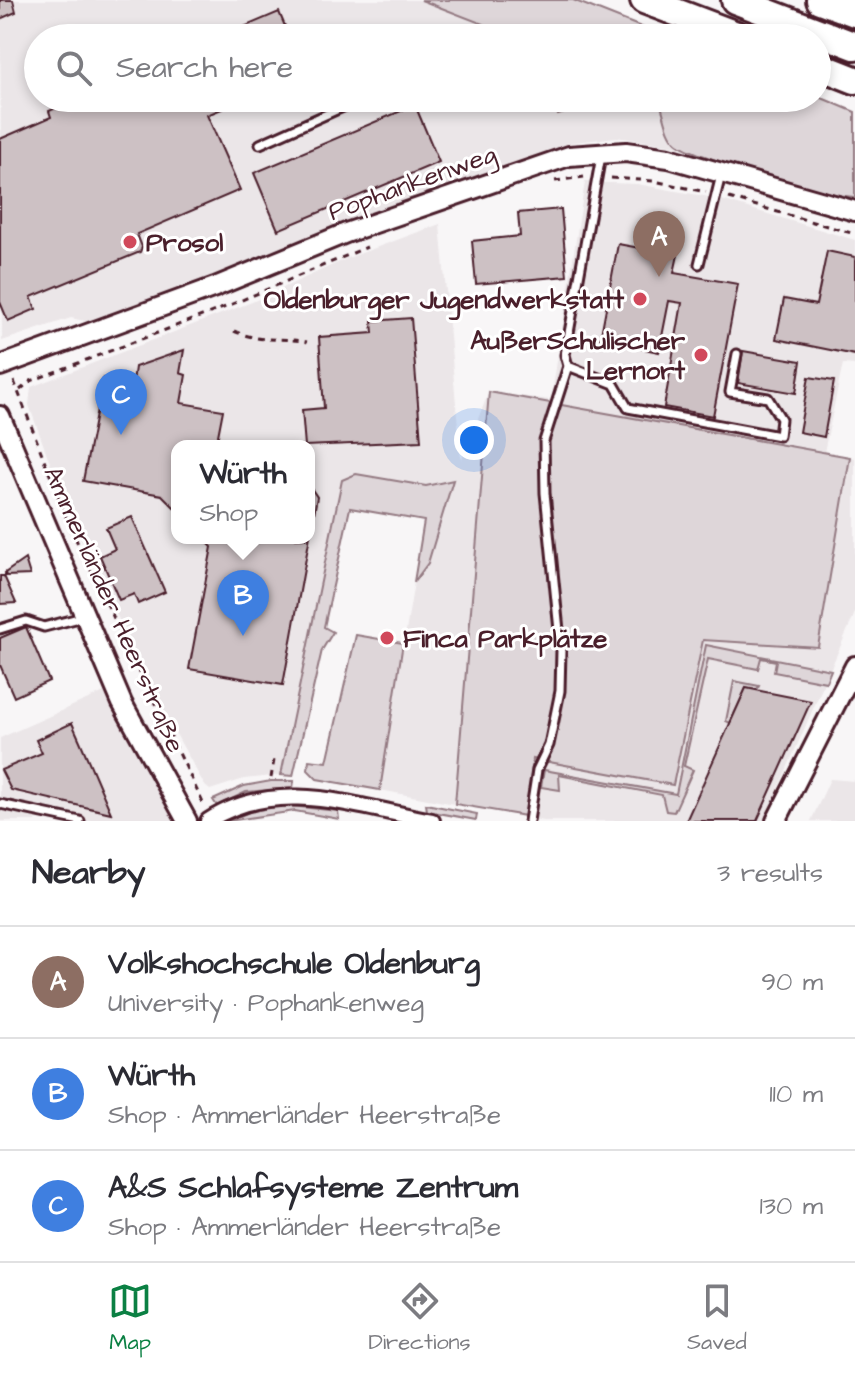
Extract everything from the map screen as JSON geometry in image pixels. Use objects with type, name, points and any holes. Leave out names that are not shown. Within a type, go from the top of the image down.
[{"type":"highway","points":[[644,0],[707,24]]},
{"type":"highway","points":[[735,0],[798,24]]},
{"type":"highway","points":[[820,0],[855,13]]},
{"type":"highway","points":[[831,37],[855,46]]},
{"type":"highway","points":[[831,71],[855,80]]},
{"type":"street","name":"Pophankenweg","points":[[3,366],[346,233],[535,164],[602,152],[655,156],[855,211]]},
{"type":"street","name":"Ammerländer Heerstraße","points":[[0,416],[122,703],[187,821]]},
{"type":"street","points":[[776,821],[855,666]]},
{"type":"street","points":[[210,820],[249,801],[280,796],[315,799],[432,821]]},
{"type":"lane","points":[[260,144],[332,112]]},
{"type":"lane","points":[[529,821],[537,770],[549,745],[560,691],[561,650],[545,493],[544,441],[568,366],[565,355],[602,152]]},
{"type":"lane","points":[[699,264],[721,173]]},
{"type":"lane","points":[[568,366],[614,384],[628,408],[779,436],[781,419],[768,398],[730,392],[737,354]]},
{"type":"lane","points":[[0,629],[26,621],[44,627],[86,616]]},
{"type":"lane","points":[[0,804],[80,821]]},
{"type":"path","points":[[550,182],[598,177],[654,181],[716,194],[855,234]]},
{"type":"path","points":[[20,390],[31,381],[223,308],[369,246]]},
{"type":"path","points":[[234,331],[260,341],[284,338],[307,342]]},
{"type":"path","points":[[3,366],[20,390],[19,401],[70,527],[210,820]]},
{"type":"path","points":[[271,778],[274,760]]},
{"type":"shaded area","points":[[0,0],[421,0],[483,24],[24,24],[24,112],[663,112],[673,139],[683,147],[616,137],[569,143],[89,322],[71,318],[2,341]]},
{"type":"shaded area","points":[[421,0],[573,0],[634,24],[483,24]]},
{"type":"shaded area","points":[[831,102],[855,112],[855,197],[763,175],[708,157],[677,143],[670,134],[663,112],[831,112]]},
{"type":"shaded area","points":[[585,182],[637,184],[715,198],[855,240],[855,365],[843,364],[824,452],[855,458],[855,613],[764,821],[544,821],[380,790],[414,582],[428,563],[452,481],[426,486],[356,474],[342,480],[281,775],[244,779],[210,790],[158,702],[67,510],[29,405],[31,387],[252,302],[348,258],[440,224],[461,460],[489,392],[551,400]]},
{"type":"shaded area","points":[[489,392],[850,457],[818,647],[703,640],[673,785],[533,759],[526,816],[455,804]]},
{"type":"shaded area","points":[[356,474],[426,486],[453,480],[428,563],[414,582],[424,521],[350,508],[324,627],[333,632],[322,650],[293,776],[281,775],[342,480]]},
{"type":"shaded area","points":[[356,635],[403,643],[380,790],[317,779],[308,770],[309,760],[327,762]]},
{"type":"shaded area","points":[[706,645],[831,670],[826,682],[774,672],[776,661],[761,658],[758,669],[708,659],[684,766],[693,770],[674,812],[666,811],[662,795],[559,775],[560,790],[541,787],[544,770],[676,794]]},
{"type":"shaded area","points":[[734,681],[759,686],[757,690],[746,688],[730,723],[726,721]]},
{"type":"shaded area","points":[[104,692],[174,821],[80,821],[37,813],[35,821],[0,821],[0,738]]},
{"type":"shaded area","points":[[830,779],[855,781],[855,821],[811,821]]},
{"type":"shaded area","points":[[294,781],[293,788],[246,792],[217,806],[213,800],[244,786]]},
{"type":"shaded area","points":[[426,804],[477,814],[476,820],[427,811]]},
{"type":"shaded area","points":[[282,805],[338,811],[339,819],[295,811],[228,821],[256,809]]},
{"type":"building","points":[[0,0],[13,0],[16,12],[0,19]]},
{"type":"building","points":[[279,12],[284,24],[251,24]]},
{"type":"building","points":[[49,112],[214,112],[207,115],[240,190],[137,234],[142,247],[140,252],[31,297],[36,309],[8,321],[0,302],[0,139],[51,117]]},
{"type":"building","points":[[398,112],[418,112],[439,162],[278,230],[254,173]]},
{"type":"building","points":[[561,209],[567,276],[476,284],[472,241],[520,236],[518,213]]},
{"type":"building","points":[[618,244],[678,255],[674,273],[738,284],[713,416],[664,407],[682,303],[669,301],[659,352],[600,340]]},
{"type":"building","points":[[827,251],[855,257],[855,355],[776,339],[784,299],[816,305]]},
{"type":"building","points":[[411,318],[421,441],[315,446],[315,440],[304,440],[302,410],[324,408],[319,337],[373,333],[372,321]]},
{"type":"building","points":[[184,350],[180,373],[186,375],[181,403],[223,410],[217,440],[171,440],[171,504],[162,495],[83,481],[103,378],[133,382],[135,367]]},
{"type":"building","points":[[743,351],[801,361],[796,393],[738,383]]},
{"type":"building","points":[[809,377],[834,381],[824,437],[799,432]]},
{"type":"building","points":[[132,517],[165,592],[138,604],[134,594],[119,600],[100,556],[115,549],[106,528]]},
{"type":"building","points":[[209,544],[308,544],[283,685],[189,669],[212,547]]},
{"type":"building","points":[[25,559],[30,575],[6,576],[5,573]]},
{"type":"building","points":[[0,576],[4,576],[16,603],[0,604]]},
{"type":"building","points":[[26,627],[49,681],[14,697],[0,665],[0,638]]},
{"type":"building","points":[[746,688],[811,701],[757,821],[686,821]]},
{"type":"building","points":[[72,723],[111,813],[11,790],[1,770],[42,753],[36,740]]},
{"type":"place","name":"Prosol","points":[[130,242]]},
{"type":"place","name":"Volkshochschule Oldenburg","points":[[659,277]]},
{"type":"place","name":"Oldenburger Jugendwerkstatt","points":[[640,299]]},
{"type":"place","name":"AußerSchulischer Lernort","points":[[701,355]]},
{"type":"place","name":"A&S Schlafsysteme Zentrum","points":[[121,435]]},
{"type":"place","name":"Würth","points":[[243,636]]},
{"type":"place","name":"Finca Parkplätze","points":[[387,638]]}]
